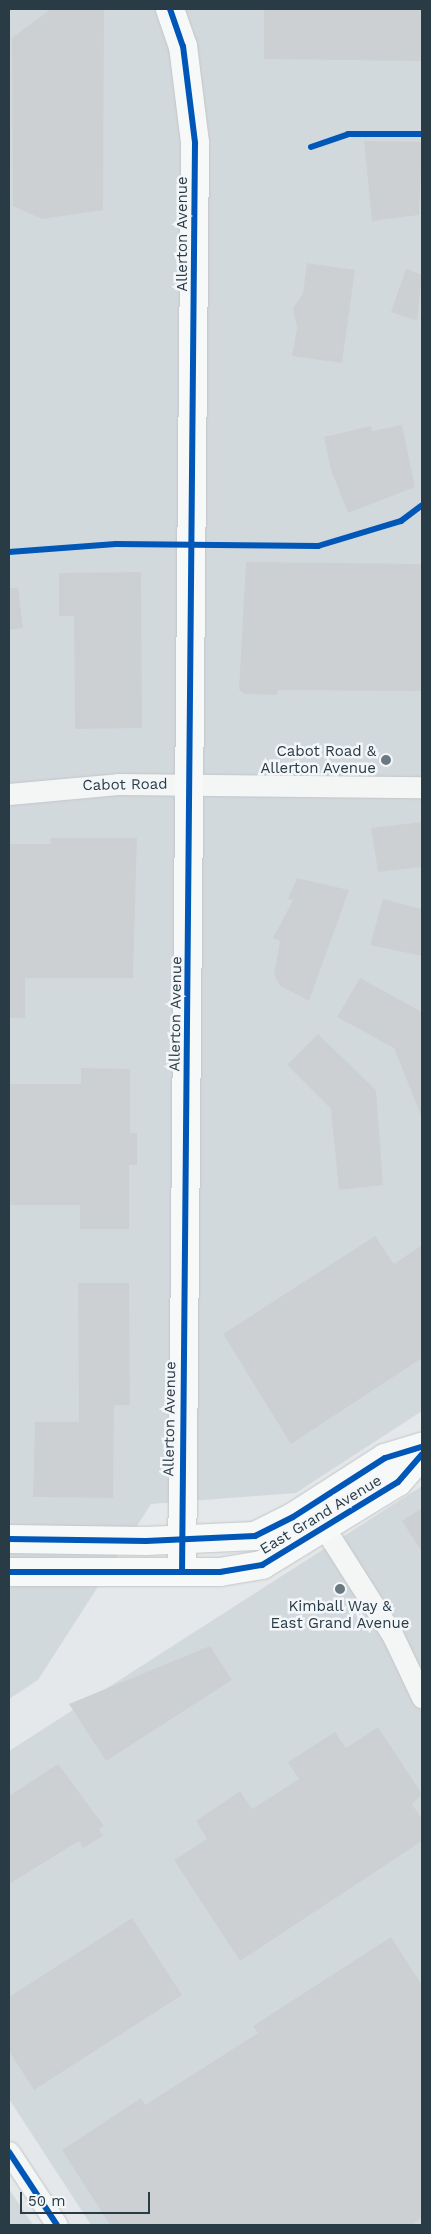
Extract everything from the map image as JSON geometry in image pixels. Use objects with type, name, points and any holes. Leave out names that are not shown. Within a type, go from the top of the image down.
[{"type":"street","name":"Allerton Avenue","points":[[170,9],[182,46],[196,143],[182,1572]]},
{"type":"street","name":"Cabot Road","points":[[9,794],[78,786],[422,787]]},
{"type":"street","name":"East Grand Avenue","points":[[9,1540],[241,1538],[267,1531],[385,1458],[422,1447]]},
{"type":"street","name":"East Grand Avenue","points":[[9,1572],[182,1572],[262,1565],[325,1529],[398,1482],[422,1454]]},
{"type":"street","points":[[325,1529],[393,1636],[422,1697]]},
{"type":"street","points":[[9,2152],[57,2225]]},
{"type":"shaded area","points":[[9,9],[422,9],[422,1411],[296,1493],[151,1504],[38,1680],[9,1699]]},
{"type":"shaded area","points":[[422,1486],[422,2225],[91,2225],[9,2099],[9,1751]]},
{"type":"shaded area","points":[[9,2189],[33,2225],[9,2225]]},
{"type":"building","points":[[51,9],[104,9],[103,210],[42,219],[13,206],[12,38]]},
{"type":"building","points":[[264,9],[422,9],[422,61],[264,59]]},
{"type":"building","points":[[364,141],[422,142],[419,215],[372,221]]},
{"type":"building","points":[[307,263],[355,270],[342,363],[292,356],[297,328],[293,308],[303,293]]},
{"type":"building","points":[[406,269],[422,275],[417,321],[391,312]]},
{"type":"building","points":[[402,425],[415,487],[348,513],[331,470],[324,437],[371,426],[372,431]]},
{"type":"building","points":[[246,562],[422,564],[422,691],[278,690],[277,695],[244,694],[239,689]]},
{"type":"building","points":[[141,572],[142,728],[75,729],[74,616],[59,616],[59,573]]},
{"type":"building","points":[[9,588],[18,588],[23,628],[9,630]]},
{"type":"building","points":[[422,822],[422,867],[378,872],[371,828]]},
{"type":"building","points":[[51,838],[137,838],[133,978],[25,978],[25,1018],[9,1018],[9,844],[51,844]]},
{"type":"building","points":[[297,878],[349,890],[309,1001],[279,985],[274,974],[280,941],[273,938],[293,900],[288,899]]},
{"type":"building","points":[[383,899],[422,909],[422,956],[370,945]]},
{"type":"building","points":[[360,978],[422,1012],[422,1118],[394,1048],[337,1017]]},
{"type":"building","points":[[318,1034],[376,1090],[383,1185],[339,1190],[331,1109],[287,1065]]},
{"type":"building","points":[[81,1068],[130,1069],[130,1133],[137,1133],[137,1165],[129,1165],[129,1229],[80,1229],[80,1205],[9,1205],[9,1084],[81,1084]]},
{"type":"building","points":[[375,1236],[394,1264],[422,1245],[422,1358],[291,1444],[223,1334]]},
{"type":"building","points":[[78,1283],[129,1283],[130,1405],[114,1405],[113,1498],[33,1497],[35,1422],[79,1422]]},
{"type":"building","points":[[422,1508],[422,1552],[402,1521]]},
{"type":"building","points":[[210,1646],[232,1680],[106,1761],[69,1704]]},
{"type":"building","points":[[378,1727],[422,1794],[412,1804],[422,1819],[422,1841],[240,1961],[174,1860],[207,1839],[196,1821],[240,1791],[252,1809],[299,1779],[288,1762],[335,1732],[346,1748]]},
{"type":"building","points":[[58,1764],[104,1826],[99,1829],[103,1836],[83,1848],[79,1841],[9,1884],[9,1796]]},
{"type":"building","points":[[132,1918],[182,1995],[34,2090],[9,2051],[9,1997]]},
{"type":"building","points":[[391,1937],[422,1985],[422,2218],[411,2225],[110,2225],[62,2150],[141,2098],[145,2105],[258,2033],[253,2026]]},
{"type":"cycle path","points":[[170,9],[183,46],[195,143],[182,1572]]},
{"type":"cycle path","points":[[311,147],[348,134],[422,134]]},
{"type":"cycle path","points":[[9,552],[116,544],[318,546],[401,521],[422,505]]},
{"type":"cycle path","points":[[9,1539],[146,1541],[255,1536],[293,1517],[385,1458],[422,1447]]},
{"type":"cycle path","points":[[9,1572],[220,1572],[262,1565],[398,1482],[422,1454]]},
{"type":"cycle path","points":[[9,2152],[57,2225]]},
{"type":"place","name":"Cabot Road & Allerton Avenue","points":[[386,760]]},
{"type":"place","name":"Kimball Way & East Grand Avenue","points":[[340,1589]]}]
